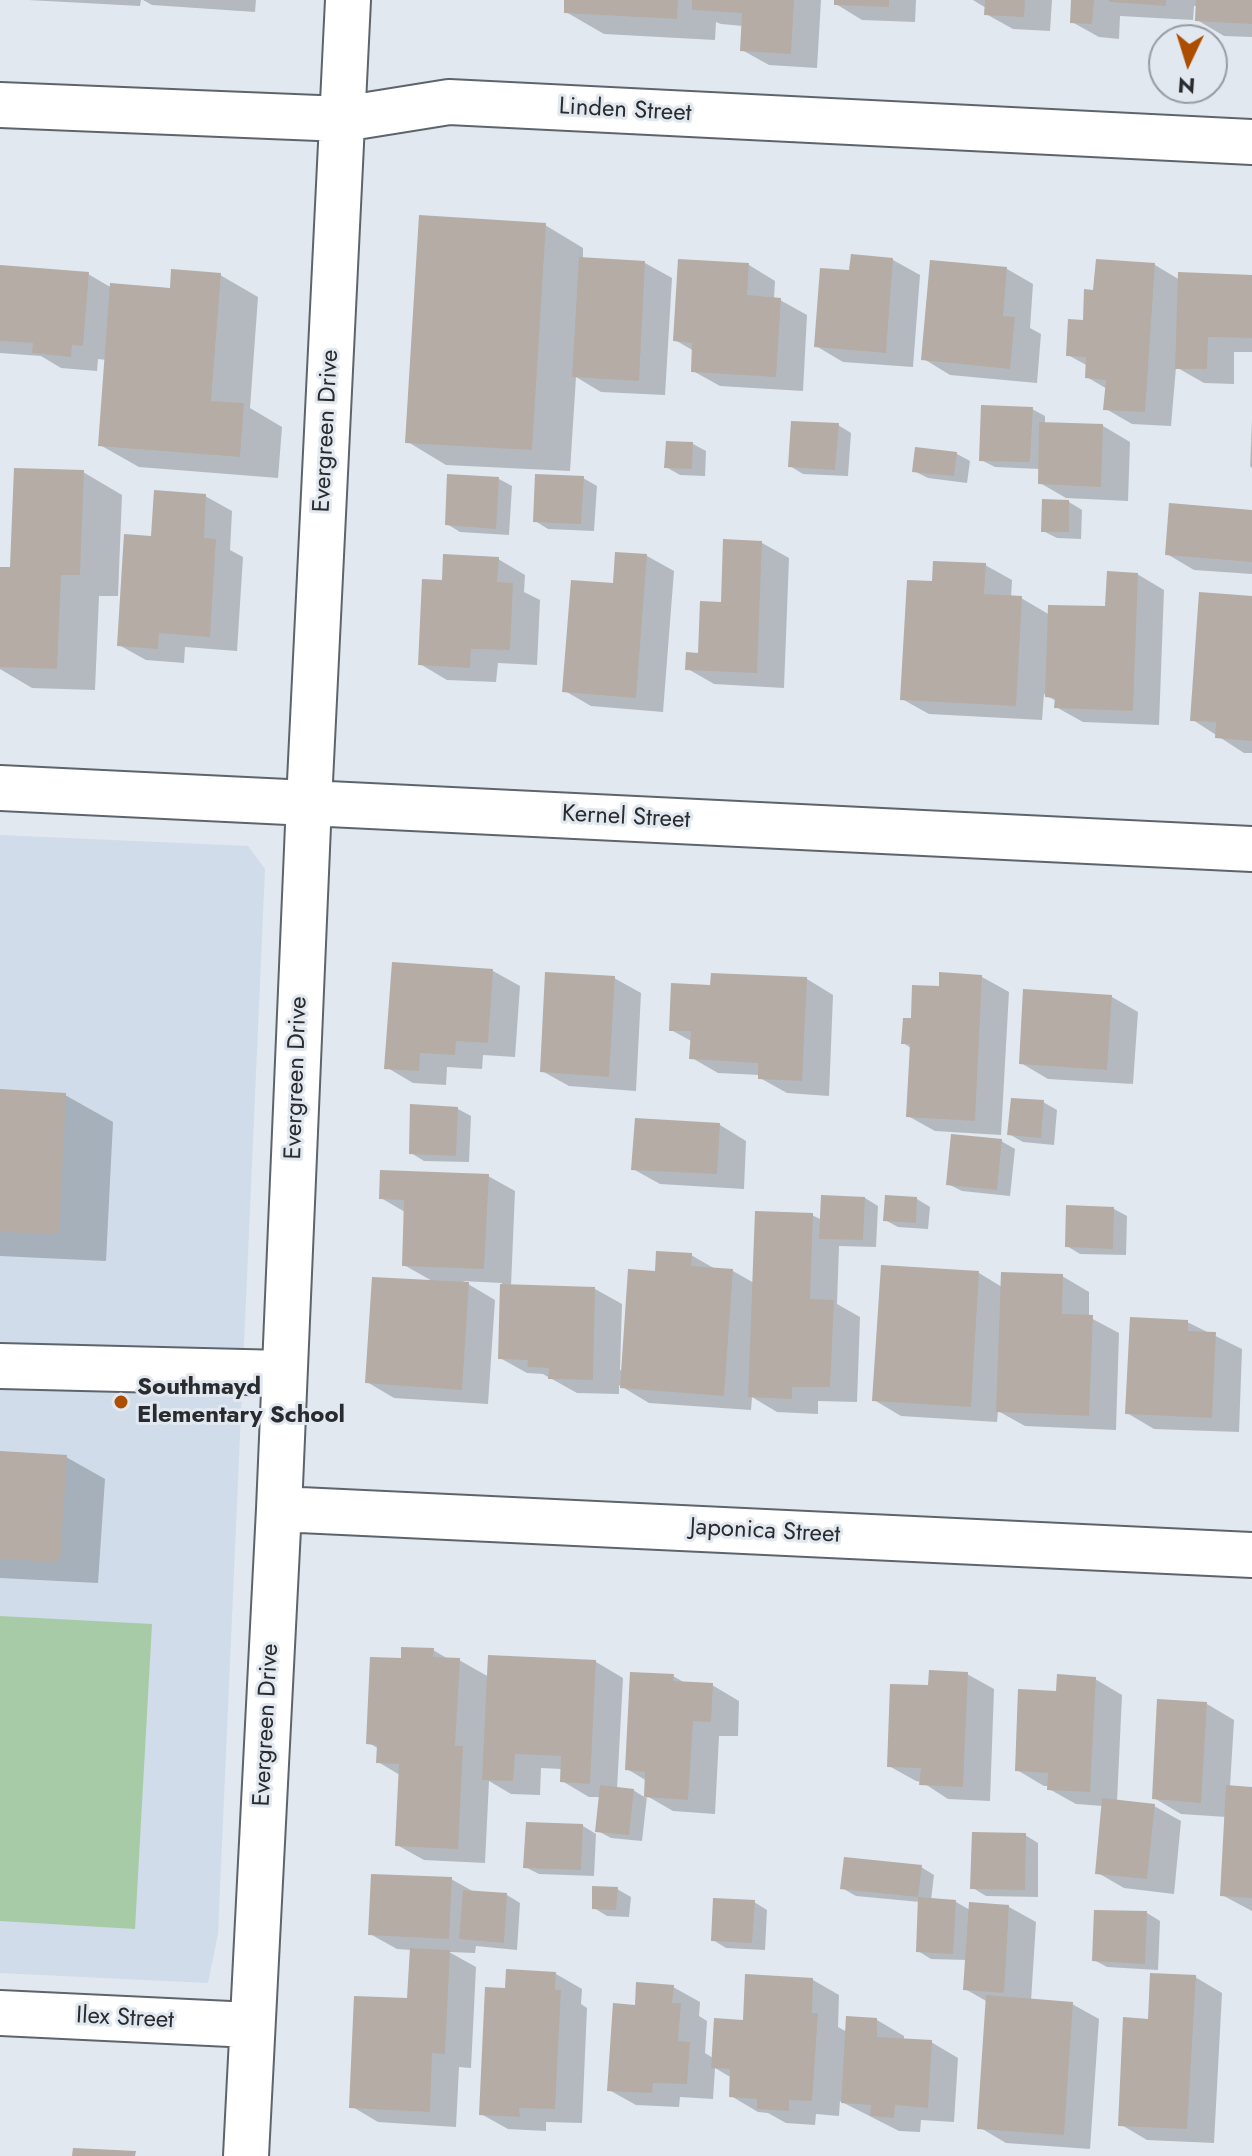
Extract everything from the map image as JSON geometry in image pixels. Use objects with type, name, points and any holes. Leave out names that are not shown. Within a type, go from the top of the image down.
[{"type":"street","name":"Evergreen Drive","points":[[246,2156],[348,0]]},
{"type":"street","name":"Linden Street","points":[[0,105],[343,119],[449,102],[1252,142]]},
{"type":"street","name":"Kernel Street","points":[[0,788],[1252,849]]},
{"type":"street","points":[[0,1366],[284,1373]]},
{"type":"street","name":"Japonica Street","points":[[279,1509],[1252,1555]]},
{"type":"street","name":"Ilex Street","points":[[0,2013],[251,2025]]},
{"type":"shaded area","name":"Southmayd Elementary School","points":[[0,835],[248,846],[265,869],[218,1934],[208,1983],[0,1973]]},
{"type":"green space","points":[[0,1616],[152,1624],[135,1929],[0,1921]]},
{"type":"building","points":[[564,0],[678,0],[677,19],[564,13]]},
{"type":"building","points":[[692,0],[794,0],[791,54],[740,51],[742,13],[692,10]]},
{"type":"building","points":[[834,0],[889,0],[889,7],[834,5]]},
{"type":"building","points":[[985,0],[1025,0],[1024,17],[984,15]]},
{"type":"building","points":[[1071,0],[1094,0],[1092,24],[1070,23]]},
{"type":"building","points":[[1166,0],[1166,6],[1109,2]]},
{"type":"building","points":[[1196,0],[1252,0],[1252,24],[1195,21]]},
{"type":"building","points":[[419,215],[546,223],[532,450],[405,443]]},
{"type":"building","points":[[851,254],[893,258],[886,353],[814,347],[820,268],[849,270]]},
{"type":"building","points":[[579,257],[645,261],[639,381],[572,377]]},
{"type":"building","points":[[678,259],[749,263],[747,295],[781,298],[776,377],[691,372],[692,343],[673,341]]},
{"type":"building","points":[[1096,259],[1155,263],[1145,412],[1103,410],[1106,380],[1085,378],[1086,357],[1066,356],[1068,319],[1083,320],[1084,289],[1093,290]]},
{"type":"building","points":[[930,260],[1007,267],[1003,316],[1015,317],[1010,369],[921,360]]},
{"type":"building","points":[[0,265],[89,272],[83,346],[72,345],[71,357],[32,353],[33,343],[0,341]]},
{"type":"building","points":[[171,269],[221,273],[211,401],[244,403],[240,457],[98,446],[110,283],[170,288]]},
{"type":"building","points":[[1178,272],[1252,275],[1252,338],[1208,337],[1207,369],[1175,369]]},
{"type":"building","points":[[981,405],[1033,407],[1030,462],[979,461]]},
{"type":"building","points":[[791,421],[839,423],[835,470],[788,467]]},
{"type":"building","points":[[1039,422],[1103,424],[1101,487],[1038,484]]},
{"type":"building","points":[[666,441],[693,442],[692,469],[664,468]]},
{"type":"building","points":[[915,447],[957,452],[954,476],[912,472]]},
{"type":"building","points":[[14,468],[84,470],[80,575],[61,575],[57,669],[0,667],[0,567],[10,567]]},
{"type":"building","points":[[447,474],[499,477],[496,529],[445,525]]},
{"type":"building","points":[[535,474],[584,476],[581,524],[533,522]]},
{"type":"building","points":[[154,490],[206,494],[204,538],[216,539],[210,637],[159,633],[158,649],[117,646],[124,534],[151,536]]},
{"type":"building","points":[[1042,499],[1069,500],[1069,532],[1041,532]]},
{"type":"building","points":[[1169,503],[1252,510],[1252,562],[1165,555]]},
{"type":"building","points":[[723,539],[762,541],[757,673],[685,670],[686,652],[698,653],[700,601],[721,602]]},
{"type":"building","points":[[615,552],[647,554],[636,698],[562,692],[571,580],[613,583]]},
{"type":"building","points":[[443,554],[499,557],[497,582],[513,583],[510,650],[471,649],[470,668],[418,665],[422,579],[442,580]]},
{"type":"building","points":[[933,561],[986,563],[984,594],[1022,596],[1016,706],[900,700],[907,580],[932,581]]},
{"type":"building","points":[[1107,571],[1138,573],[1133,711],[1054,708],[1055,698],[1045,697],[1048,605],[1105,606]]},
{"type":"building","points":[[1199,592],[1252,596],[1252,741],[1215,738],[1216,722],[1190,721]]},
{"type":"building","points":[[392,962],[493,969],[488,1043],[456,1041],[455,1055],[420,1053],[419,1071],[384,1069]]},
{"type":"building","points":[[545,972],[615,976],[609,1077],[540,1072]]},
{"type":"building","points":[[939,972],[982,975],[975,1121],[906,1117],[910,1044],[901,1044],[903,1018],[911,1018],[912,985],[939,986]]},
{"type":"building","points":[[711,973],[807,977],[802,1081],[758,1079],[758,1063],[689,1059],[691,1031],[669,1031],[671,983],[710,985]]},
{"type":"building","points":[[1023,989],[1112,995],[1107,1070],[1019,1064]]},
{"type":"building","points":[[0,1089],[66,1093],[59,1234],[0,1232]]},
{"type":"building","points":[[1011,1098],[1044,1100],[1041,1138],[1007,1135]]},
{"type":"building","points":[[410,1104],[458,1107],[456,1156],[409,1154]]},
{"type":"building","points":[[635,1118],[720,1123],[717,1174],[631,1170]]},
{"type":"building","points":[[951,1134],[1002,1139],[997,1190],[946,1185]]},
{"type":"building","points":[[380,1170],[489,1174],[484,1269],[402,1266],[404,1200],[379,1199]]},
{"type":"building","points":[[821,1195],[865,1197],[863,1240],[819,1239]]},
{"type":"building","points":[[885,1195],[917,1197],[916,1223],[883,1221]]},
{"type":"building","points":[[1066,1205],[1114,1207],[1113,1249],[1065,1247]]},
{"type":"building","points":[[755,1211],[813,1213],[810,1299],[834,1300],[830,1387],[792,1387],[792,1399],[748,1397]]},
{"type":"building","points":[[656,1251],[692,1253],[691,1266],[733,1269],[724,1396],[620,1388],[628,1269],[655,1271]]},
{"type":"building","points":[[881,1265],[979,1271],[971,1407],[872,1401]]},
{"type":"building","points":[[1001,1272],[1063,1274],[1062,1314],[1093,1315],[1089,1416],[996,1412]]},
{"type":"building","points":[[372,1277],[469,1282],[462,1390],[365,1383]]},
{"type":"building","points":[[500,1284],[595,1287],[593,1380],[548,1379],[549,1368],[527,1367],[528,1360],[498,1359]]},
{"type":"building","points":[[1130,1317],[1188,1320],[1188,1331],[1216,1332],[1212,1418],[1125,1414]]},
{"type":"building","points":[[0,1451],[67,1455],[60,1562],[0,1559]]},
{"type":"building","points":[[401,1647],[434,1648],[433,1657],[460,1658],[455,1746],[463,1746],[458,1849],[395,1846],[399,1764],[376,1763],[377,1745],[366,1744],[370,1657],[401,1658]]},
{"type":"building","points":[[488,1655],[596,1660],[590,1784],[560,1782],[561,1756],[515,1754],[513,1781],[482,1780]]},
{"type":"building","points":[[929,1670],[968,1672],[963,1787],[919,1785],[921,1768],[887,1767],[890,1684],[928,1685]]},
{"type":"building","points":[[630,1672],[674,1674],[673,1681],[713,1683],[711,1722],[693,1721],[688,1800],[644,1797],[645,1772],[625,1770]]},
{"type":"building","points":[[1057,1674],[1096,1677],[1090,1792],[1047,1790],[1048,1773],[1015,1771],[1018,1689],[1056,1691]]},
{"type":"building","points":[[1157,1699],[1207,1702],[1201,1803],[1152,1799]]},
{"type":"building","points":[[600,1785],[634,1789],[629,1835],[595,1832]]},
{"type":"building","points":[[1226,1785],[1252,1787],[1252,1898],[1220,1896]]},
{"type":"building","points":[[1102,1798],[1155,1804],[1147,1879],[1095,1874]]},
{"type":"building","points":[[526,1822],[583,1824],[581,1870],[523,1868]]},
{"type":"building","points":[[972,1832],[1026,1833],[1025,1890],[970,1889]]},
{"type":"building","points":[[844,1857],[922,1865],[918,1897],[840,1889]]},
{"type":"building","points":[[371,1874],[452,1877],[449,1939],[368,1935]]},
{"type":"building","points":[[592,1886],[618,1887],[616,1910],[592,1909]]},
{"type":"building","points":[[463,1890],[507,1893],[504,1943],[459,1939]]},
{"type":"building","points":[[918,1897],[956,1900],[953,1954],[916,1952]]},
{"type":"building","points":[[713,1898],[755,1900],[752,1943],[711,1941]]},
{"type":"building","points":[[969,1902],[1009,1905],[1004,1993],[963,1990]]},
{"type":"building","points":[[1094,1910],[1147,1911],[1145,1964],[1092,1961]]},
{"type":"building","points":[[410,1948],[450,1950],[445,2054],[432,2053],[430,2112],[349,2108],[354,1996],[407,1998]]},
{"type":"building","points":[[506,1969],[556,1972],[555,1990],[561,1990],[555,2109],[519,2108],[520,2117],[479,2115],[485,1987],[505,1988]]},
{"type":"building","points":[[1150,1973],[1196,1975],[1187,2129],[1118,2126],[1123,2017],[1148,2019]]},
{"type":"building","points":[[745,1974],[813,1978],[812,2013],[818,2013],[812,2101],[789,2100],[789,2111],[757,2109],[757,2099],[729,2097],[730,2069],[711,2068],[714,2018],[743,2020]]},
{"type":"building","points":[[636,1982],[674,1985],[672,2003],[681,2003],[678,2041],[690,2042],[687,2084],[653,2083],[652,2093],[607,2091],[613,2003],[635,2005]]},
{"type":"building","points":[[986,1995],[1073,2002],[1064,2135],[977,2129]]},
{"type":"building","points":[[846,2016],[877,2018],[877,2037],[932,2040],[928,2108],[895,2105],[894,2118],[870,2116],[871,2105],[841,2103]]},
{"type":"building","points":[[73,2148],[136,2151],[135,2156],[72,2156]]},
{"type":"place","name":"Southmayd Elementary School","points":[[121,1402]]}]
